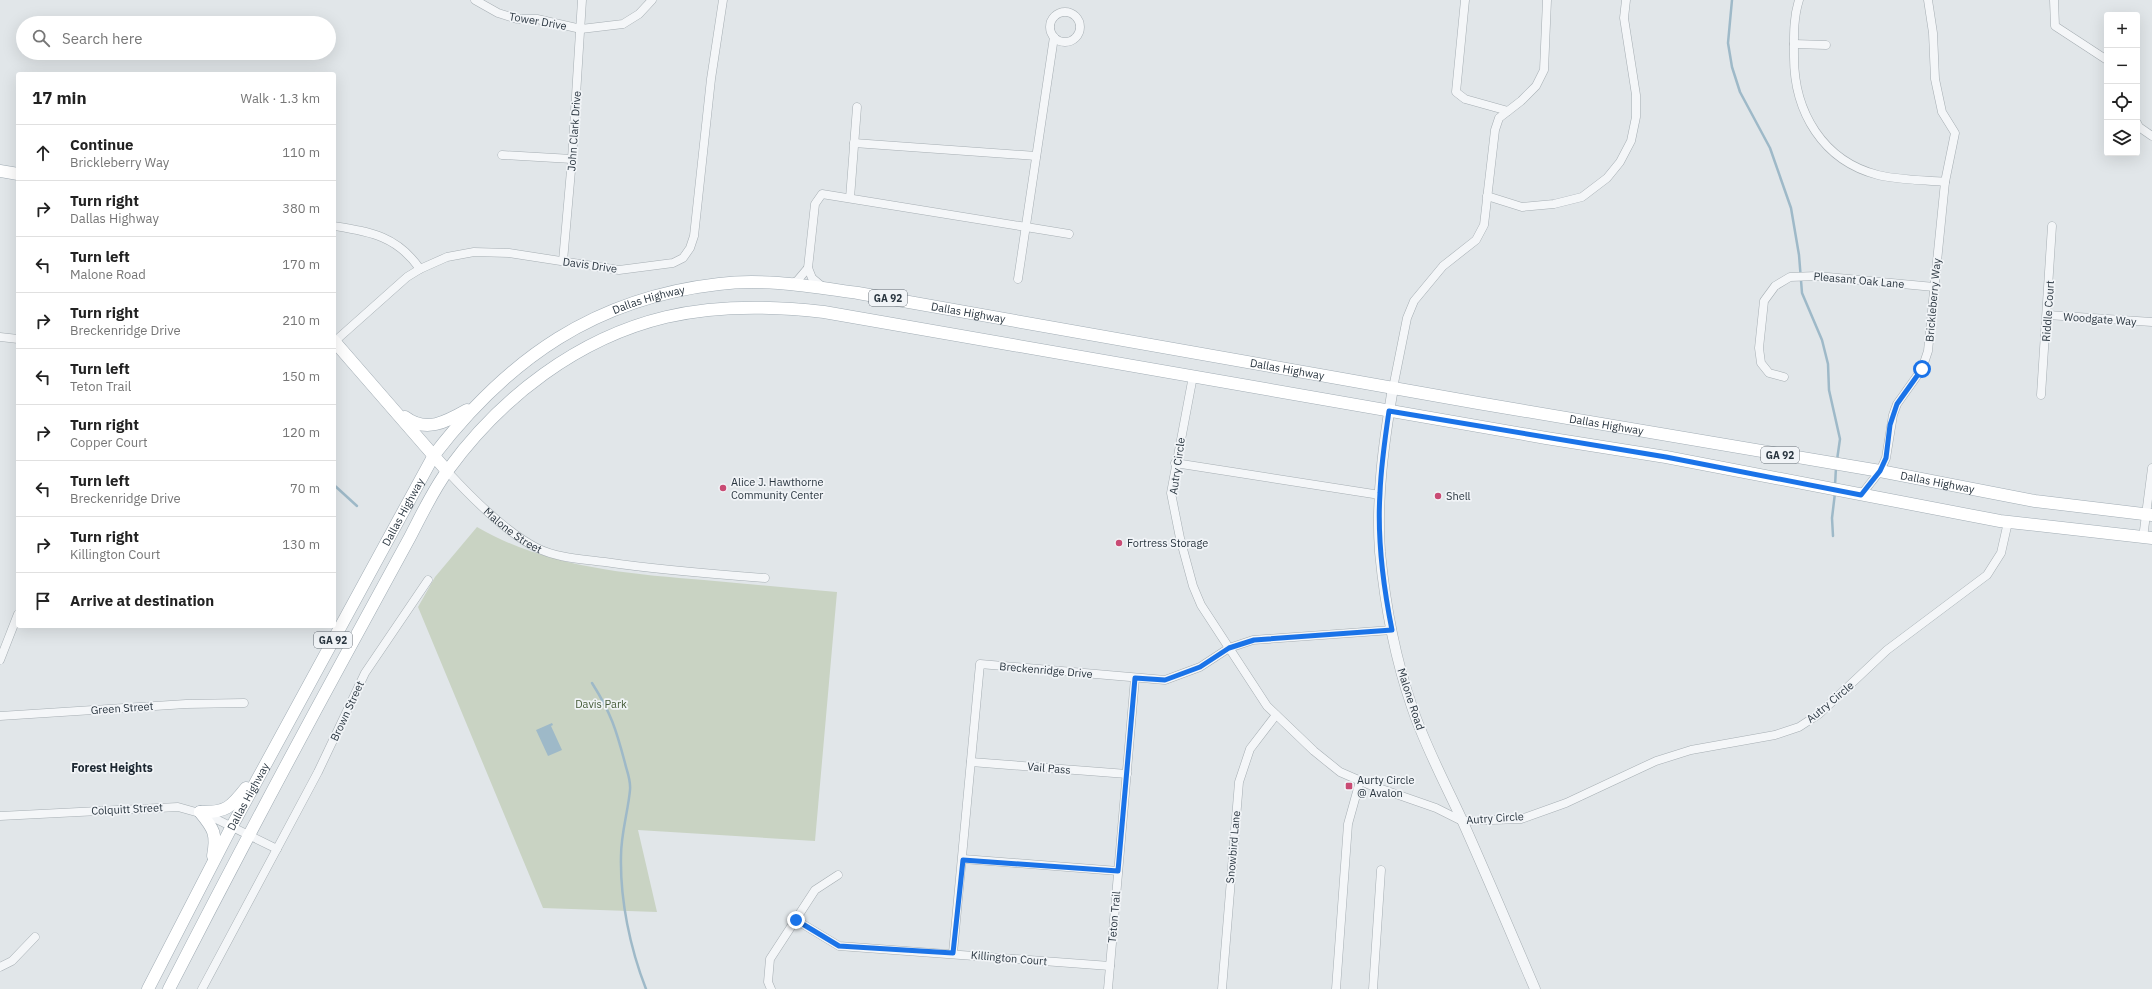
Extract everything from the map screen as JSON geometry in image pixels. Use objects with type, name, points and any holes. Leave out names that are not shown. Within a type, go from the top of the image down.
[{"type":"main road","points":[[0,171],[16,174]]},
{"type":"main road","name":"Dallas Highway","points":[[148,989],[232,826],[434,455],[475,406],[497,385],[552,342],[577,326],[617,309],[666,293],[720,284],[788,284],[825,288],[1393,388],[1880,471],[2035,501],[2149,515]]},
{"type":"main road","name":"Dallas Highway","points":[[168,989],[248,834],[447,471],[498,412],[524,388],[556,365],[620,332],[666,317],[693,312],[763,307],[824,312],[1389,411],[1666,457],[2008,522],[2147,538]]},
{"type":"main road","name":"Malone Street","points":[[336,343],[447,471]]},
{"type":"main road","points":[[395,410],[410,421],[432,426],[444,423],[475,406]]},
{"type":"main road","points":[[200,812],[220,811],[232,805],[268,760]]},
{"type":"main road","points":[[200,812],[211,825],[215,836],[212,866]]},
{"type":"street","name":"Tower Drive","points":[[475,0],[498,13],[517,19],[538,20],[581,28],[623,24],[639,14],[652,0]]},
{"type":"street","name":"John Clark Drive","points":[[562,261],[572,159],[582,0]]},
{"type":"street","name":"Davis Drive","points":[[336,339],[388,293],[420,269],[447,257],[474,252],[509,253],[607,270],[628,270],[673,263],[683,258],[690,248],[694,236],[711,79],[723,0]]},
{"type":"street","points":[[1465,0],[1456,92],[1465,99],[1508,111]]},
{"type":"street","points":[[1393,388],[1407,318],[1414,301],[1443,266],[1476,240],[1484,225],[1495,130],[1499,118],[1536,86],[1544,70],[1547,0]]},
{"type":"street","points":[[1487,196],[1522,207],[1554,204],[1582,197],[1607,178],[1620,162],[1631,141],[1636,116],[1636,95],[1624,18],[1626,0]]},
{"type":"street","points":[[1799,0],[1795,13],[1794,75],[1809,125],[1828,148],[1854,165],[1878,174],[1945,182]]},
{"type":"street","name":"Brickleberry Way","points":[[1861,495],[1880,471],[1886,458],[1893,415],[1897,404],[1922,369],[1928,351],[1945,182],[1955,133],[1942,112],[1935,80],[1932,26],[1928,0]]},
{"type":"street","points":[[2054,0],[2055,26],[2104,58]]},
{"type":"street","points":[[1018,279],[1054,37]]},
{"type":"street","points":[[1794,44],[1826,46]]},
{"type":"street","points":[[850,198],[857,106]]},
{"type":"street","points":[[2140,126],[2152,136]]},
{"type":"street","points":[[854,143],[1036,156]]},
{"type":"street","points":[[502,155],[572,159]]},
{"type":"street","points":[[825,288],[812,278],[808,268],[815,204],[819,196],[822,194],[1069,234]]},
{"type":"street","points":[[336,226],[380,235],[408,254],[420,269]]},
{"type":"street","name":"Riddle Court","points":[[2041,395],[2048,315],[2052,226]]},
{"type":"street","points":[[788,284],[797,281],[808,268]]},
{"type":"street","name":"Pleasant Oak Lane","points":[[1784,377],[1769,373],[1761,363],[1759,348],[1764,301],[1775,286],[1790,277],[1817,276],[1934,287]]},
{"type":"street","name":"Woodgate Way","points":[[2048,315],[2152,322]]},
{"type":"street","points":[[0,338],[16,338]]},
{"type":"street","name":"Autry Circle","points":[[1194,376],[1175,463],[1171,493],[1180,538],[1193,586],[1201,605],[1267,706],[1314,751],[1340,772],[1360,781],[1436,808],[1462,821],[1521,819],[1566,803],[1656,761],[1691,750],[1775,735],[1799,727],[1819,714],[1887,650],[1987,575],[2001,553],[2008,522]]},
{"type":"street","name":"Malone Road","points":[[1393,388],[1380,495],[1380,550],[1385,596],[1392,630],[1412,707],[1430,752],[1462,821],[1535,989]]},
{"type":"street","points":[[1175,463],[1380,495]]},
{"type":"street","points":[[2147,538],[2152,468]]},
{"type":"street","name":"Malone Street","points":[[447,471],[459,484],[514,533],[532,545],[549,553],[578,559],[664,571],[765,578]]},
{"type":"street","name":"Brown Street","points":[[202,989],[341,726],[365,672],[428,580]]},
{"type":"street","points":[[0,660],[16,619]]},
{"type":"street","name":"Breckenridge Drive","points":[[953,953],[963,860],[980,664],[1165,680],[1200,667],[1229,648],[1254,640],[1392,630]]},
{"type":"street","name":"Teton Trail","points":[[1108,989],[1135,678]]},
{"type":"street","name":"Green Street","points":[[0,716],[186,704],[244,703]]},
{"type":"street","name":"Snowbird Lane","points":[[1222,989],[1239,782],[1250,749],[1276,715]]},
{"type":"street","name":"Vail Pass","points":[[971,762],[1127,774]]},
{"type":"street","points":[[1336,989],[1348,824],[1360,781]]},
{"type":"street","name":"Colquitt Street","points":[[0,816],[178,807],[200,812],[248,834]]},
{"type":"street","points":[[248,834],[277,849]]},
{"type":"street","points":[[963,860],[1118,871]]},
{"type":"street","points":[[1373,989],[1381,870]]},
{"type":"street","points":[[771,989],[768,982],[770,959],[815,890],[838,875]]},
{"type":"street","name":"Killington Court","points":[[796,920],[839,946],[953,953],[1110,966]]},
{"type":"street","points":[[0,967],[12,961],[35,937]]},
{"type":"green space","name":"Davis Park","points":[[477,527],[503,541],[531,551],[559,560],[588,566],[646,575],[837,592],[815,841],[638,830],[657,912],[543,908],[418,607],[435,577]]},
{"type":"water","points":[[552,723],[553,725],[551,726],[562,750],[548,756],[536,730]]},
{"type":"waterway","points":[[1732,0],[1728,43],[1732,67],[1740,92],[1770,148],[1791,208],[1799,255],[1802,293],[1822,340],[1828,364],[1829,390],[1840,439],[1837,460]]},
{"type":"waterway","points":[[1835,486],[1836,467]]},
{"type":"waterway","points":[[336,487],[357,506]]},
{"type":"waterway","points":[[1833,536],[1832,518],[1835,493]]},
{"type":"waterway","points":[[592,683],[604,703],[619,740],[629,779],[629,798],[621,847],[622,890],[631,941],[646,989]]},
{"type":"place","name":"Alice J. Hawthorne Community Center","points":[[723,488]]},
{"type":"place","name":"Shell","points":[[1438,496]]},
{"type":"place","name":"Fortress Storage","points":[[1119,543]]},
{"type":"place","name":"Aurty Circle @ Avalon","points":[[1349,786]]},
{"type":"district","name":"Forest Heights","points":[[112,768]]},
{"type":"route","points":[[796,920],[839,946],[953,953],[963,860],[1118,871],[1135,678],[1165,680],[1200,667],[1229,648],[1254,640],[1392,630],[1385,596],[1380,550],[1380,495],[1389,411],[1666,457],[1861,495],[1880,471],[1886,458],[1890,425],[1897,404],[1922,369]]}]
